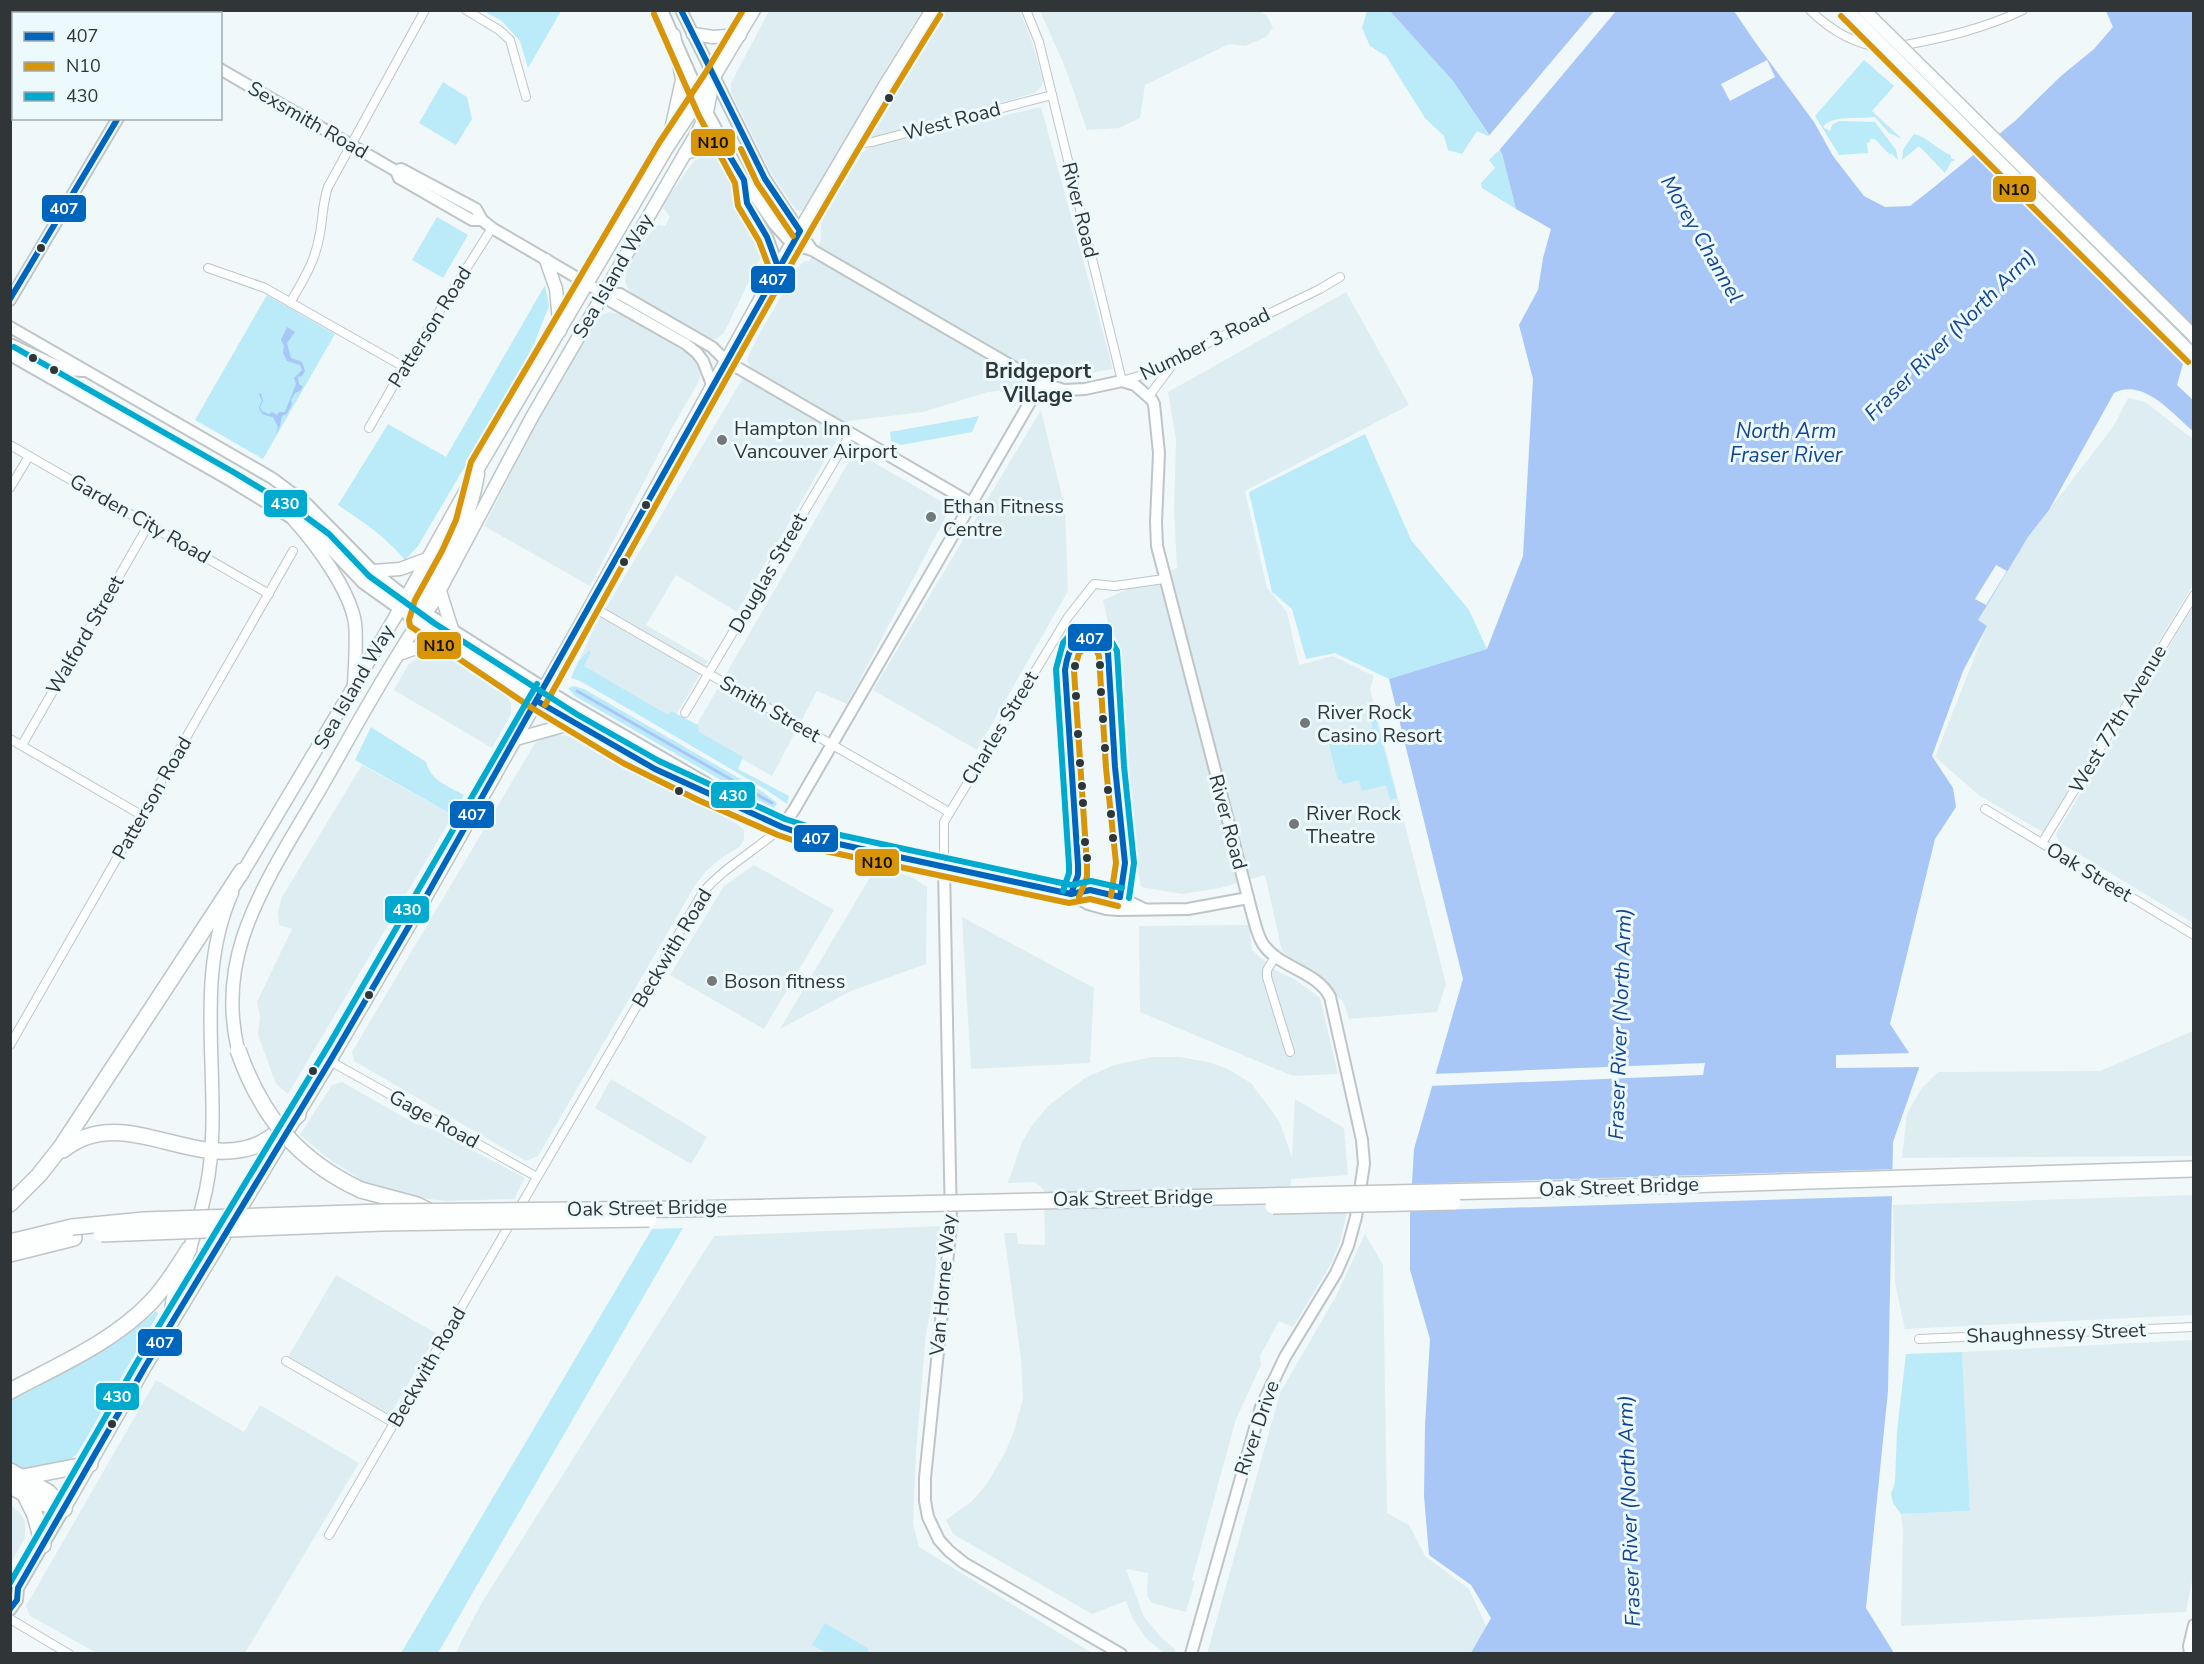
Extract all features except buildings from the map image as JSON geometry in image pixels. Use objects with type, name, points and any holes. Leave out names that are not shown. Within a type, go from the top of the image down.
[{"type":"highway","points":[[50,1161],[242,871]]},
{"type":"highway","points":[[238,1050],[263,1106],[287,1138],[304,1155],[340,1180],[361,1190],[417,1205],[431,1212]]},
{"type":"highway","points":[[10,1204],[50,1161],[74,1141],[92,1134],[111,1132],[211,1150],[244,1149],[266,1141],[298,1115]]},
{"type":"highway","name":"Oak Street Bridge","points":[[73,1232],[144,1221],[431,1212],[1514,1190],[2193,1169]]},
{"type":"highway","name":"Oak Street Bridge","points":[[73,1232],[135,1232],[441,1221],[556,1221],[1526,1200],[2193,1178]]},
{"type":"highway","points":[[10,1242],[73,1232]]},
{"type":"highway","points":[[10,1254],[73,1232]]},
{"type":"highway","points":[[10,1391],[97,1344],[132,1320],[169,1280],[189,1249]]},
{"type":"highway","points":[[17,1482],[90,1464]]},
{"type":"highway","points":[[17,1482],[48,1492],[64,1509]]},
{"type":"highway","points":[[17,1482],[35,1515],[43,1545]]},
{"type":"main road","name":"Sea Island Way","points":[[173,1321],[172,1304],[204,1197],[211,1150],[214,1092],[211,1033],[212,968],[230,898],[242,871],[292,792],[403,603],[478,467],[667,148],[714,77],[754,10]]},
{"type":"main road","points":[[64,1509],[173,1321],[330,1061],[516,739],[778,267],[932,10]]},
{"type":"main road","points":[[1847,10],[2193,356]]},
{"type":"main road","points":[[1864,10],[2193,336]]},
{"type":"main road","points":[[693,34],[713,38],[740,35]]},
{"type":"main road","points":[[667,148],[682,80],[674,35]]},
{"type":"main road","name":"Sea Island Way","points":[[238,1050],[232,1020],[232,990],[243,937],[252,916],[293,835],[422,614],[440,591],[532,417],[685,153],[707,112],[714,77]]},
{"type":"main road","points":[[685,153],[707,147],[726,151]]},
{"type":"main road","points":[[546,260],[556,289],[560,331]]},
{"type":"main road","points":[[422,614],[451,554],[475,494],[478,467]]},
{"type":"main road","points":[[293,519],[337,579],[351,607],[356,644],[353,688]]},
{"type":"main road","points":[[373,571],[400,569],[427,559]]},
{"type":"main road","points":[[440,591],[452,628]]},
{"type":"main road","points":[[399,654],[425,645],[452,644]]},
{"type":"main road","points":[[516,739],[573,723]]},
{"type":"street","points":[[290,303],[315,254],[326,193],[350,144],[425,10]]},
{"type":"street","points":[[466,10],[499,30],[510,40],[526,97]]},
{"type":"street","points":[[662,10],[726,151],[774,224],[792,244]]},
{"type":"street","name":"Number 3 Road","points":[[681,10],[765,179],[812,250]]},
{"type":"street","name":"River Road","points":[[1026,10],[1039,42],[1122,381]]},
{"type":"street","points":[[1810,10],[1846,38],[1876,47],[1892,48],[1965,33],[2023,10]]},
{"type":"street","name":"Sexsmith Road","points":[[222,70],[396,171],[401,170],[476,209],[482,220],[492,228],[603,293],[612,302],[686,344],[698,353],[713,387]]},
{"type":"street","name":"West Road","points":[[850,145],[1052,95]]},
{"type":"street","points":[[10,300],[117,120]]},
{"type":"street","points":[[744,180],[747,203],[767,237],[778,267]]},
{"type":"street","name":"Patterson Road","points":[[369,428],[404,367],[492,228]]},
{"type":"street","name":"Number 3 Road","points":[[792,244],[812,250],[1041,383],[1064,390],[1084,389],[1142,375],[1320,289],[1340,277]]},
{"type":"street","points":[[208,268],[265,288],[404,367]]},
{"type":"street","name":"Sexsmith Road","points":[[603,293],[620,294],[712,347],[726,361],[971,503]]},
{"type":"street","points":[[10,327],[286,488],[327,524],[403,603]]},
{"type":"street","points":[[10,344],[66,370],[86,371]]},
{"type":"street","points":[[10,356],[231,481],[293,519],[323,541],[363,583],[452,628],[544,688],[706,783],[733,804]]},
{"type":"street","points":[[1122,381],[1134,385],[1149,396],[1178,357]]},
{"type":"street","name":"Beckwith Road","points":[[329,1535],[703,892],[728,868],[764,843],[782,827],[832,745],[1041,383]]},
{"type":"street","name":"River Road","points":[[1149,396],[1154,404],[1160,453],[1156,522],[1157,546],[1164,579],[1260,939],[1275,957],[1323,987],[1332,1002],[1362,1140],[1364,1164],[1356,1217]]},
{"type":"street","name":"Douglas Street","points":[[685,713],[851,433]]},
{"type":"street","name":"Garden City Road","points":[[10,445],[269,594]]},
{"type":"street","points":[[10,488],[29,456]]},
{"type":"street","name":"Walford Street","points":[[21,745],[149,524]]},
{"type":"street","name":"Patterson Road","points":[[10,1045],[293,551]]},
{"type":"street","name":"Charles Street","points":[[949,812],[1068,617],[1094,584],[1116,586],[1164,579]]},
{"type":"street","name":"West 77th Avenue","points":[[2042,843],[2193,595]]},
{"type":"street","name":"Smith Street","points":[[591,606],[949,812]]},
{"type":"street","points":[[422,614],[452,644],[573,723],[655,769],[782,827],[824,841],[1071,894],[1088,904],[1106,909],[1188,909],[1248,898]]},
{"type":"street","points":[[10,739],[142,816]]},
{"type":"street","name":"Oak Street","points":[[1985,809],[2193,935]]},
{"type":"street","name":"Van Horne Way","points":[[949,812],[944,822],[944,868],[951,1224],[925,1478],[927,1509],[939,1540],[964,1563],[1120,1653]]},
{"type":"street","points":[[1275,957],[1267,970],[1267,977],[1290,1052]]},
{"type":"street","name":"Gage Road","points":[[330,1061],[537,1177]]},
{"type":"street","name":"River Drive","points":[[1191,1653],[1261,1407],[1285,1357],[1336,1273],[1348,1246],[1356,1217]]},
{"type":"street","name":"Shaughnessy Street","points":[[1919,1339],[2193,1327]]},
{"type":"street","points":[[286,1360],[394,1423]]},
{"type":"street","points":[[10,1610],[16,1600],[14,1589],[64,1509]]},
{"type":"street","points":[[10,1619],[69,1653]]},
{"type":"street","points":[[2190,1653],[2193,1625]]},
{"type":"shaded area","points":[[484,11],[561,11],[528,68],[520,41],[502,21]]},
{"type":"shaded area","points":[[769,11],[922,11],[802,211],[796,210],[771,173],[731,92],[731,83]]},
{"type":"shaded area","points":[[945,11],[1020,11],[1033,45],[1043,80],[1042,86],[1035,93],[871,138],[870,135],[895,91]]},
{"type":"shaded area","points":[[1040,11],[1259,11],[1267,16],[1273,28],[1266,37],[1245,46],[1229,44],[1145,85],[1140,118],[1119,128],[1087,130],[1065,67]]},
{"type":"shaded area","points":[[1367,11],[1390,11],[1453,81],[1490,137],[1477,131],[1462,154],[1448,150],[1444,136],[1425,118],[1386,56],[1370,46],[1362,28]]},
{"type":"shaded area","points":[[1864,60],[1894,86],[1872,111],[1902,139],[1889,133],[1875,117],[1839,119],[1823,127],[1830,131],[1832,125],[1839,121],[1875,122],[1896,150],[1898,160],[1875,139],[1870,139],[1867,143],[1868,153],[1839,155],[1815,116]]},
{"type":"shaded area","points":[[443,82],[467,97],[472,119],[456,145],[419,123]]},
{"type":"shaded area","points":[[1041,107],[1113,369],[1072,376],[1021,389],[988,392],[923,412],[848,421],[737,612],[676,575],[646,625],[708,661],[667,730],[572,677],[594,628],[750,366],[747,359],[757,338],[798,267],[805,261],[809,261],[821,241],[821,220],[863,152],[872,146]]},
{"type":"shaded area","points":[[1914,134],[1951,155],[1951,158],[1955,160],[1951,162],[1945,173],[1919,146],[1902,160],[1903,150]]},
{"type":"shaded area","points":[[1499,150],[1516,209],[1482,188],[1481,183],[1495,168],[1489,160]]},
{"type":"shaded area","points":[[707,154],[716,156],[722,163],[764,237],[766,246],[724,333],[716,339],[708,338],[633,294],[628,289],[625,280],[627,267],[633,256],[654,228],[658,225],[665,226],[670,217],[663,208],[665,201],[694,161]]},
{"type":"shaded area","points":[[437,217],[468,235],[443,278],[412,260]]},
{"type":"shaded area","points":[[545,285],[549,306],[534,344],[504,400],[418,546],[405,560],[365,523],[338,505],[388,424],[446,457]]},
{"type":"shaded area","points":[[1346,292],[1409,405],[1245,491],[1267,588],[1287,612],[1299,665],[1333,656],[1374,676],[1370,689],[1446,984],[1437,1012],[1349,1019],[1343,1001],[1282,951],[1265,875],[1220,888],[1182,894],[1141,887],[1132,843],[1124,697],[1103,600],[1177,568],[1174,509],[1176,440],[1168,392]]},
{"type":"shaded area","points":[[267,295],[335,334],[263,459],[195,420]]},
{"type":"shaded area","points":[[609,312],[620,314],[695,358],[702,369],[699,381],[590,586],[484,526],[544,409],[596,319]]},
{"type":"shaded area","points":[[2128,398],[2145,402],[2193,439],[2193,585],[2043,832],[1980,796],[1935,757],[1987,626],[1978,620],[1986,605],[2028,537],[2113,427]]},
{"type":"shaded area","points":[[1041,410],[1065,508],[1068,591],[977,750],[873,690]]},
{"type":"shaded area","points":[[979,416],[972,432],[901,445],[891,441],[890,432]]},
{"type":"shaded area","points":[[1365,434],[1411,540],[1469,610],[1487,649],[1389,679],[1335,653],[1306,659],[1292,609],[1272,592],[1249,492]]},
{"type":"shaded area","points":[[861,455],[951,507],[847,704],[817,691],[772,776],[693,731],[852,456]]},
{"type":"shaded area","points":[[2193,607],[2194,923],[2059,842],[2056,834]]},
{"type":"shaded area","points":[[589,650],[591,652],[584,666],[668,715],[671,711],[698,725],[699,732],[743,757],[738,769],[789,796],[787,804],[581,681],[571,678],[578,662]]},
{"type":"shaded area","points":[[425,652],[441,652],[506,694],[511,703],[511,714],[492,748],[394,690],[408,665]]},
{"type":"shaded area","points":[[574,686],[584,689],[763,792],[777,803],[774,808],[745,794],[575,696],[568,688]]},
{"type":"shaded area","points":[[1376,720],[1397,798],[1390,800],[1386,785],[1362,791],[1359,780],[1343,784],[1341,780],[1338,780],[1328,741],[1373,728],[1371,721]]},
{"type":"shaded area","points":[[371,727],[426,762],[428,769],[436,778],[464,795],[453,815],[355,760]]},
{"type":"shaded area","points":[[551,734],[569,736],[736,823],[744,830],[744,840],[739,847],[706,871],[694,887],[538,1156],[526,1161],[354,1061],[352,1052],[535,743]]},
{"type":"shaded area","points":[[362,765],[453,815],[288,1094],[276,1084],[258,1035],[260,1017],[257,1002],[292,929],[279,925],[278,912],[282,897]]},
{"type":"shaded area","points":[[754,865],[834,910],[764,1029],[670,975],[724,886]]},
{"type":"shaded area","points":[[875,869],[910,876],[927,887],[926,964],[851,991],[780,1029]]},
{"type":"shaded area","points":[[962,917],[1094,988],[1090,1063],[971,1069]]},
{"type":"shaded area","points":[[1249,925],[1252,950],[1275,970],[1296,980],[1320,998],[1338,1074],[1293,1076],[1140,1012],[1139,926]]},
{"type":"shaded area","points":[[2193,1031],[2193,1156],[1902,1158],[1907,1114],[1921,1089],[1938,1072],[2100,1071]]},
{"type":"shaded area","points":[[1152,1057],[1180,1057],[1208,1062],[1228,1069],[1251,1083],[1279,1121],[1292,1157],[1295,1099],[1344,1128],[1348,1175],[1291,1179],[1289,1210],[1347,1213],[1332,1262],[1293,1327],[1279,1321],[1260,1356],[1261,1365],[1236,1419],[1192,1580],[1195,1581],[1186,1612],[1152,1603],[1147,1595],[1148,1573],[1126,1569],[1144,1617],[1175,1649],[1176,1653],[1164,1653],[1146,1638],[1133,1619],[1126,1601],[1092,1614],[953,1534],[946,1520],[971,1502],[986,1485],[1004,1455],[1023,1399],[1021,1359],[1004,1233],[1017,1233],[1018,1244],[1045,1245],[1044,1190],[1035,1182],[1008,1183],[1022,1142],[1048,1106],[1085,1078],[1114,1065]]},
{"type":"shaded area","points":[[611,1079],[707,1137],[691,1164],[595,1108]]},
{"type":"shaded area","points":[[342,1082],[414,1123],[432,1129],[525,1178],[514,1199],[448,1201],[409,1197],[365,1182],[329,1159],[300,1135],[332,1085]]},
{"type":"shaded area","points":[[2193,1195],[2193,1315],[1905,1329],[1895,1283],[1893,1205]]},
{"type":"shaded area","points":[[940,1226],[932,1303],[926,1334],[916,1451],[913,1524],[919,1547],[1092,1653],[455,1654],[481,1604],[714,1236]]},
{"type":"shaded area","points":[[683,1228],[438,1653],[401,1653],[652,1229]]},
{"type":"shaded area","points":[[1365,1234],[1383,1265],[1387,1513],[1409,1525],[1425,1556],[1469,1589],[1488,1630],[1475,1653],[1207,1654],[1280,1393],[1336,1296]]},
{"type":"shaded area","points":[[336,1275],[437,1334],[390,1415],[288,1357]]},
{"type":"shaded area","points":[[156,1311],[158,1314],[77,1454],[65,1463],[25,1471],[11,1463],[10,1400],[104,1349]]},
{"type":"shaded area","points":[[2193,1340],[2194,1570],[2186,1612],[1901,1626],[1903,1531],[1901,1514],[1970,1511],[1962,1352]]},
{"type":"shaded area","points":[[1962,1352],[1970,1511],[1901,1514],[1893,1503],[1891,1494],[1895,1482],[1897,1431],[1906,1354]]},
{"type":"shaded area","points":[[156,1380],[244,1432],[260,1405],[359,1463],[245,1653],[97,1653],[30,1616],[26,1606]]},
{"type":"shaded area","points":[[11,1505],[25,1521],[25,1538],[11,1563]]},
{"type":"shaded area","points":[[825,1623],[869,1649],[866,1653],[827,1653],[812,1645]]},
{"type":"water","name":"North Arm Fraser River","points":[[1390,11],[1734,11],[1814,122],[1833,156],[1864,196],[1885,207],[1910,206],[2015,121],[2061,76],[2094,49],[2113,27],[2106,11],[2193,11],[2194,333],[2181,346],[2180,355],[2183,364],[2177,385],[2193,400],[2193,431],[2166,407],[2146,394],[2136,390],[2114,393],[2049,510],[2028,537],[1978,620],[1987,626],[1963,671],[1932,756],[1953,788],[1956,807],[1935,839],[1890,1024],[1919,1068],[1893,1142],[1888,1391],[1866,1608],[1894,1653],[1471,1653],[1491,1618],[1471,1585],[1429,1555],[1424,1496],[1430,1339],[1410,1270],[1414,1149],[1463,979],[1389,679],[1487,649],[1523,556],[1533,379],[1519,325],[1538,290],[1551,229],[1516,209],[1502,154],[1453,81]]},
{"type":"water","points":[[287,327],[295,332],[287,343],[291,358],[302,362],[305,371],[302,376],[298,377],[299,384],[303,387],[295,393],[287,414],[282,416],[276,434],[278,427],[273,417],[264,415],[260,410],[259,407],[262,401],[259,394],[261,393],[263,401],[260,407],[262,411],[277,415],[279,412],[285,412],[296,384],[294,378],[302,370],[300,365],[287,361],[283,353],[284,346],[281,340]]},
{"type":"pier","points":[[1595,10],[1616,11],[1497,153],[1487,138]]},
{"type":"pier","points":[[1767,60],[1775,77],[1730,101],[1721,84]]},
{"type":"pier","points":[[1996,565],[2007,571],[1986,605],[1975,599]]},
{"type":"pier","points":[[1913,1053],[1921,1067],[1836,1068],[1836,1055]]},
{"type":"pier","points":[[1705,1063],[1703,1075],[1429,1086],[1432,1074]]},
{"type":"pier","points":[[1896,1169],[1895,1196],[1407,1211],[1409,1184]]},
{"type":"waterway","points":[[577,691],[772,803]]},
{"type":"transit line","name":"407","points":[[10,1609],[17,1600],[18,1588],[145,1367],[423,902],[800,231],[765,179],[681,10]]},
{"type":"transit line","name":"N10","points":[[743,10],[706,72],[659,143],[471,462],[456,520],[415,600],[409,620],[410,626],[532,708],[623,763],[698,800],[778,835],[825,851],[1069,903],[1090,899],[1118,906]]},
{"type":"transit line","name":"N10","points":[[654,14],[699,116],[735,183],[738,206],[759,241],[770,270]]},
{"type":"transit line","name":"N10","points":[[545,705],[787,271],[940,15]]},
{"type":"transit line","name":"N10","points":[[1841,16],[2188,362]]},
{"type":"transit line","name":"407","points":[[10,299],[117,120]]},
{"type":"transit line","name":"N10","points":[[741,149],[757,183],[793,236]]},
{"type":"transit line","name":"407","points":[[729,155],[744,180],[747,203],[767,237],[778,267]]},
{"type":"transit line","name":"430","points":[[14,347],[298,511],[329,534],[369,576],[434,623],[578,715],[659,761],[785,819],[826,832],[1071,885],[1091,881],[1122,888]]},
{"type":"transit line","name":"430","points":[[1063,891],[1069,865],[1056,669],[1063,643],[1070,635],[1091,627],[1106,632],[1117,651],[1124,766],[1134,863],[1129,898]]},
{"type":"transit line","name":"407","points":[[1071,894],[1078,875],[1078,865],[1065,670],[1068,655],[1075,643],[1085,638],[1092,638],[1101,640],[1108,653],[1115,767],[1125,863],[1120,897]]},
{"type":"transit line","name":"N10","points":[[1079,897],[1087,877],[1087,865],[1074,671],[1079,653],[1090,645],[1095,647],[1099,656],[1106,768],[1116,863],[1111,896]]},
{"type":"transit line","name":"430","points":[[10,1583],[137,1362],[330,1043],[537,684]]},
{"type":"transit line","name":"407","points":[[537,701],[655,769],[782,827],[820,840],[1071,894],[1090,890],[1120,897]]},
{"type":"place","name":"Hampton Inn Vancouver Airport","points":[[722,440]]},
{"type":"place","name":"Ethan Fitness Centre","points":[[931,517]]},
{"type":"place","name":"River Rock Casino Resort","points":[[1305,723]]},
{"type":"place","name":"River Rock Theatre","points":[[1294,824]]},
{"type":"place","name":"Boson fitness","points":[[712,981]]},
{"type":"district","name":"Bridgeport Village","points":[[1038,383]]},
{"type":"water label","name":"Morey Channel","points":[[1702,239]]},
{"type":"water label","name":"Fraser River (North Arm)","points":[[1950,335]]},
{"type":"water label","name":"Fraser River (North Arm)","points":[[1620,1024]]},
{"type":"water label","name":"Fraser River (North Arm)","points":[[1629,1511]]}]
